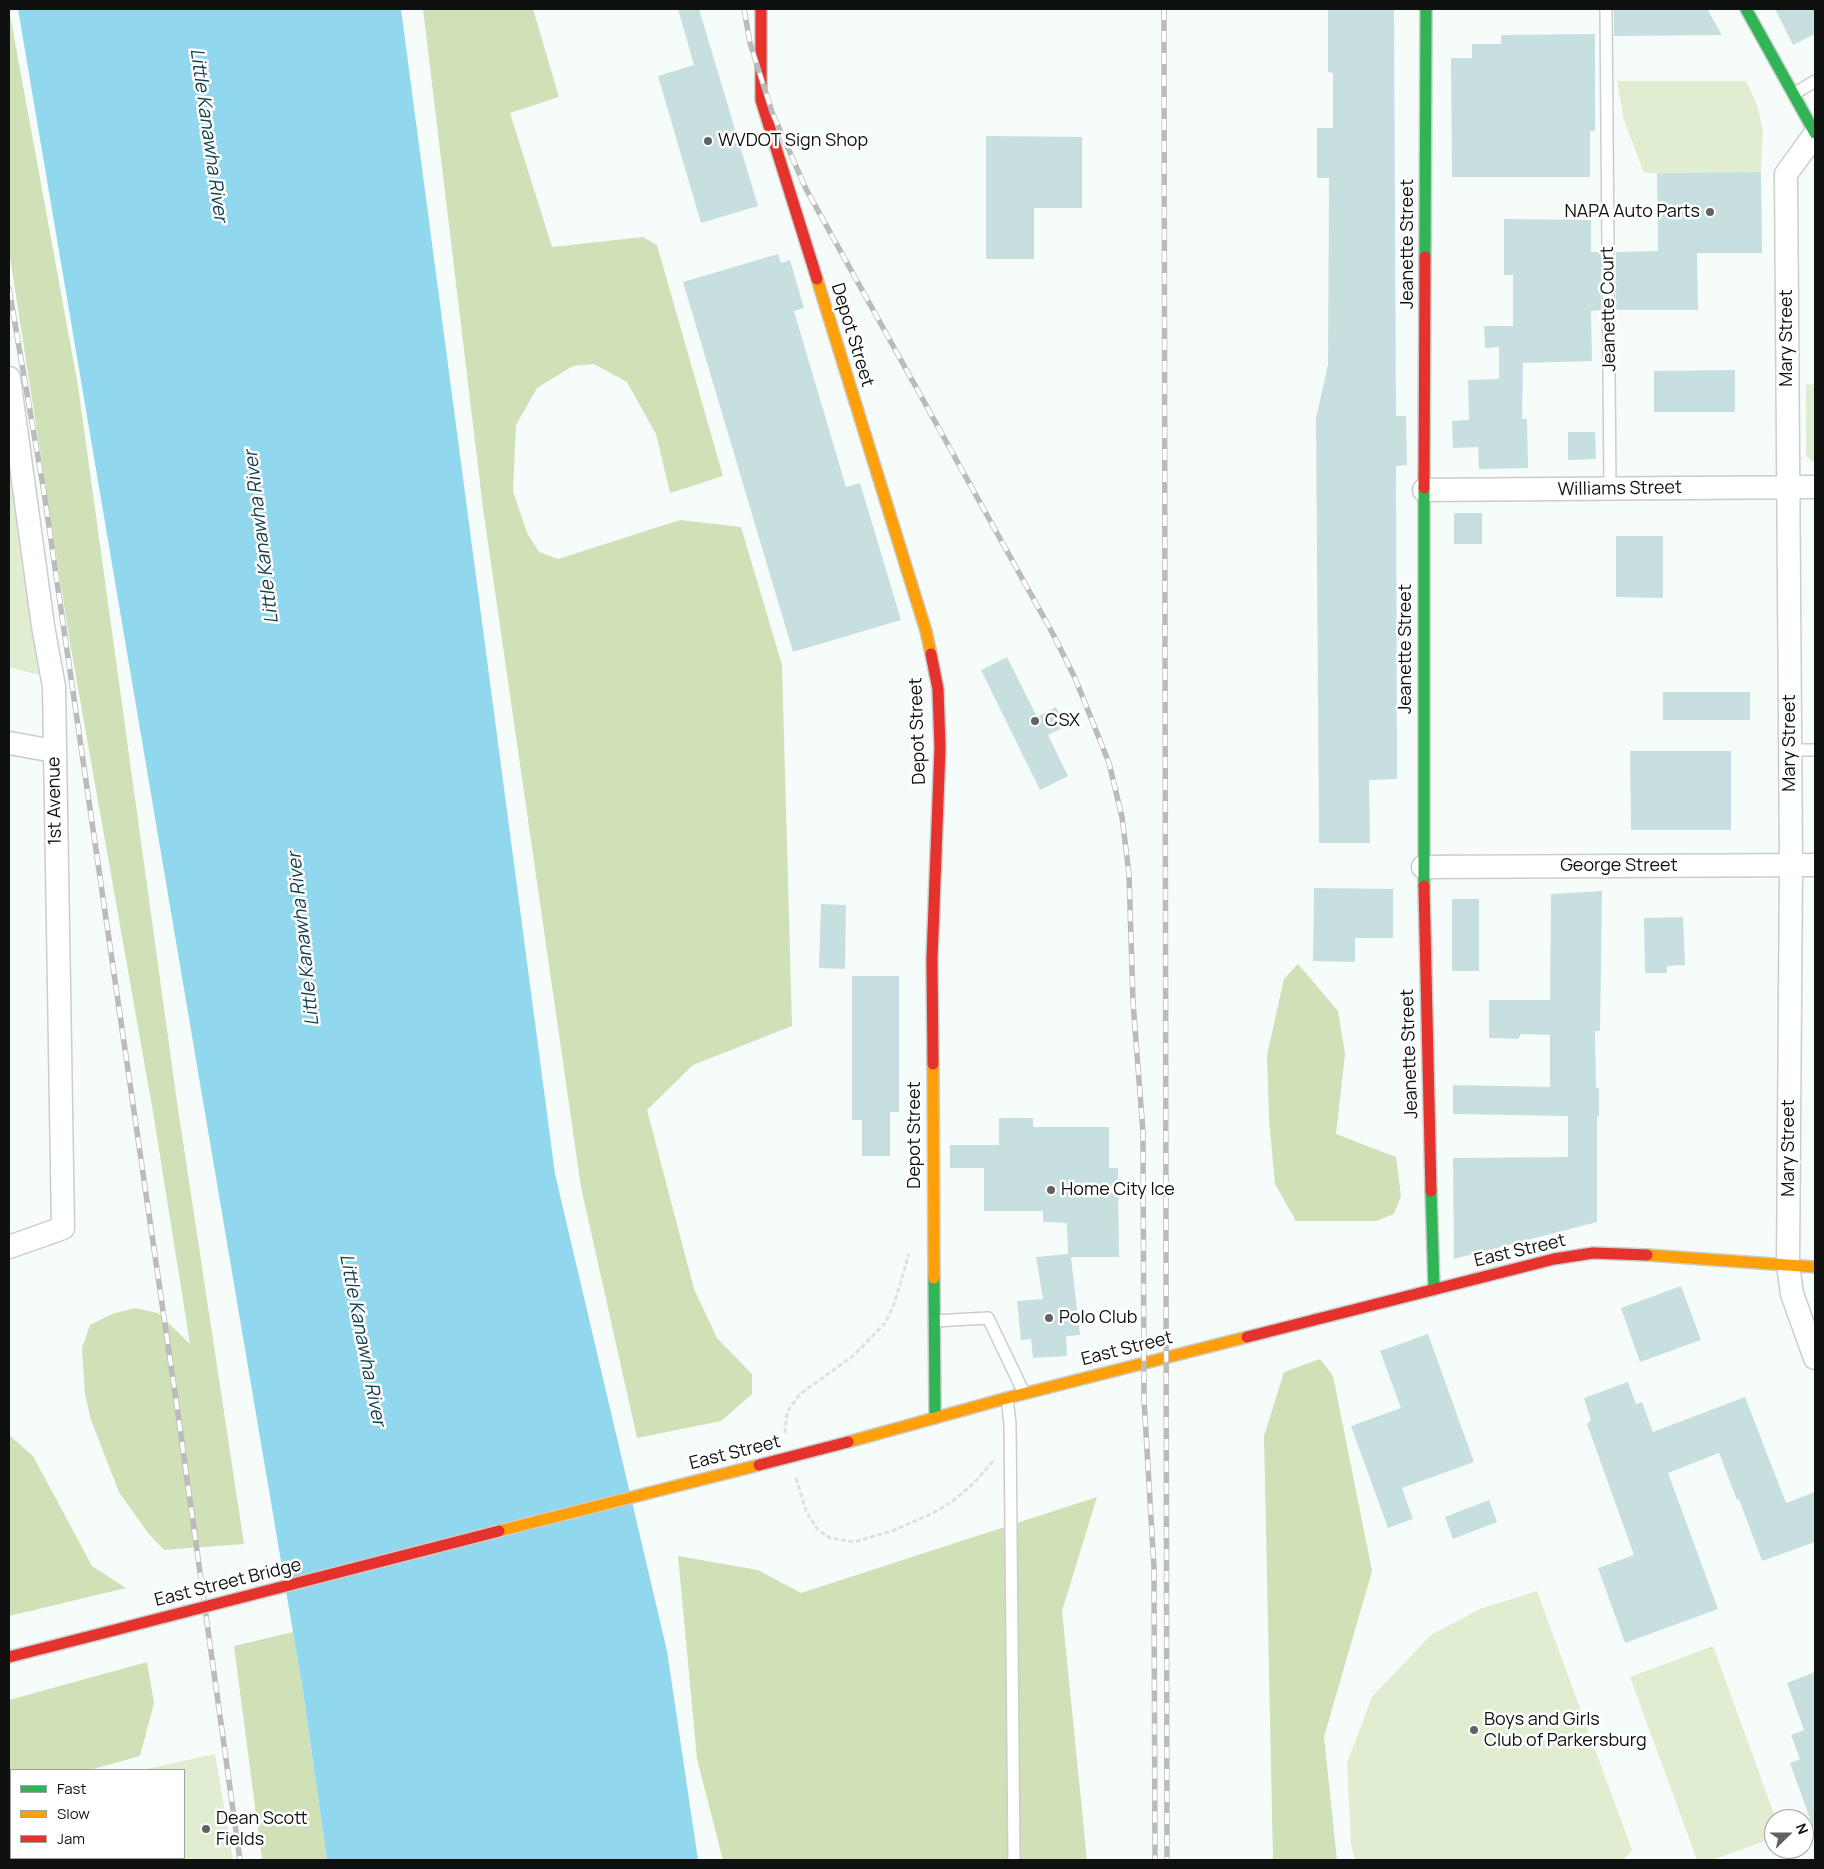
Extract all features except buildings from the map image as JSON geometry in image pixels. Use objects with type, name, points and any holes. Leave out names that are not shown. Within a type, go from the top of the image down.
[{"type":"street","name":"Depot Street","points":[[761,9],[761,100],[926,631],[938,689],[940,748],[932,959],[935,1418]]},
{"type":"street","name":"Jeanette Street","points":[[1426,9],[1423,866],[1434,1288]]},
{"type":"street","points":[[1746,9],[1815,133]]},
{"type":"street","name":"Mary Street","points":[[1815,133],[1786,174],[1790,750],[1788,1265],[1792,1294],[1815,1358]]},
{"type":"street","name":"1st Avenue","points":[[9,1247],[63,1228],[54,687],[10,390]]},
{"type":"street","name":"Williams Street","points":[[1424,490],[1815,486]]},
{"type":"street","points":[[9,743],[54,751]]},
{"type":"street","name":"George Street","points":[[1423,866],[1815,865]]},
{"type":"street","name":"East Street","points":[[456,1543],[848,1442],[1024,1393],[1554,1259],[1593,1253],[1815,1267]]},
{"type":"street","name":"East Street Bridge","points":[[9,1657],[456,1543]]},
{"type":"lane","name":"Jeanette Court","points":[[1606,9],[1610,489]]},
{"type":"lane","points":[[1794,94],[1815,81]]},
{"type":"lane","points":[[1790,750],[1815,750]]},
{"type":"lane","points":[[934,1321],[988,1318],[1024,1393]]},
{"type":"lane","points":[[1007,1398],[1014,1860]]},
{"type":"green space","points":[[9,9],[78,386],[177,1102],[244,1544],[164,1550],[148,1533],[119,1492],[91,1420],[85,1394],[82,1348],[90,1325],[112,1314],[135,1308],[158,1313],[190,1344],[153,1112],[69,637],[9,251]]},
{"type":"green space","points":[[423,9],[533,9],[559,97],[510,113],[552,247],[643,237],[657,245],[723,476],[670,493],[656,434],[627,382],[594,364],[573,366],[537,388],[516,425],[513,491],[527,533],[539,552],[558,559],[680,520],[741,527],[782,665],[792,1026],[693,1065],[647,1110],[694,1289],[717,1338],[752,1374],[752,1394],[721,1421],[637,1438],[581,1187],[483,508]]},
{"type":"green space","points":[[1617,81],[1746,81],[1757,105],[1763,131],[1761,172],[1644,173],[1624,120]]},
{"type":"green space","points":[[1815,384],[1815,463],[1806,456],[1806,385]]},
{"type":"green space","points":[[9,441],[39,675],[9,667]]},
{"type":"green space","points":[[1298,964],[1338,1011],[1345,1054],[1336,1134],[1396,1157],[1401,1196],[1394,1214],[1376,1221],[1296,1221],[1275,1184],[1269,1119],[1267,1055],[1284,979]]},
{"type":"green space","points":[[1320,1359],[1333,1376],[1372,1571],[1324,1737],[1337,1860],[1273,1860],[1264,1436],[1284,1372]]},
{"type":"green space","points":[[9,1435],[33,1456],[92,1566],[126,1588],[9,1616]]},
{"type":"green space","points":[[1097,1497],[1062,1611],[1087,1860],[723,1860],[697,1759],[678,1556],[758,1570],[801,1593]]},
{"type":"green space","name":"Boys and Girls Club of Parkersburg","points":[[1537,1591],[1632,1850],[1623,1860],[1355,1860],[1351,1844],[1347,1763],[1372,1697],[1431,1635],[1480,1609]]},
{"type":"green space","points":[[293,1632],[327,1860],[262,1860],[234,1646]]},
{"type":"green space","points":[[1713,1646],[1772,1809],[1764,1809],[1764,1842],[1712,1860],[1697,1860],[1630,1677]]},
{"type":"green space","points":[[147,1662],[154,1703],[140,1756],[94,1769],[10,1769],[9,1794],[9,1700]]},
{"type":"green space","name":"Dean Scott Fields","points":[[215,1754],[233,1860],[9,1860],[10,1800],[10,1859],[185,1859],[185,1769],[147,1769]]},
{"type":"water","name":"Little Kanawha River","points":[[18,9],[401,9],[555,1174],[667,1651],[698,1860],[327,1860],[303,1691]]},
{"type":"railway","points":[[744,9],[750,43],[772,112],[806,189],[1053,634],[1075,678],[1109,763],[1122,817],[1129,874],[1133,1002],[1143,1132],[1144,1399],[1154,1568],[1155,1860]]},
{"type":"railway","points":[[1164,9],[1167,1860]]},
{"type":"railway","points":[[9,289],[44,492],[177,1407],[240,1860]]},
{"type":"traffic: fast","points":[[1425,257],[1426,9]]},
{"type":"traffic: fast","points":[[1746,9],[1815,133]]},
{"type":"traffic: fast","points":[[1424,488],[1424,886]]},
{"type":"traffic: fast","points":[[1431,1191],[1434,1288]]},
{"type":"traffic: fast","points":[[934,1278],[935,1418]]},
{"type":"traffic: slow","points":[[817,279],[926,631],[931,654]]},
{"type":"traffic: slow","points":[[933,1064],[934,1278]]},
{"type":"traffic: slow","points":[[1647,1255],[1815,1267]]},
{"type":"traffic: slow","points":[[848,1442],[1007,1398],[1247,1337]]},
{"type":"traffic: slow","points":[[499,1531],[759,1465]]},
{"type":"traffic: jam","points":[[761,9],[761,100],[817,279]]},
{"type":"traffic: jam","points":[[1424,488],[1425,257]]},
{"type":"traffic: jam","points":[[931,654],[938,689],[940,748],[932,959],[933,1064]]},
{"type":"traffic: jam","points":[[1424,886],[1431,1191]]},
{"type":"traffic: jam","points":[[1247,1337],[1554,1259],[1593,1253],[1647,1255]]},
{"type":"traffic: jam","points":[[759,1465],[848,1442]]},
{"type":"traffic: jam","points":[[107,1632],[499,1531]]},
{"type":"traffic: jam","points":[[9,1657],[107,1632]]},
{"type":"place","name":"WVDOT Sign Shop","points":[[708,141]]},
{"type":"place","name":"NAPA Auto Parts","points":[[1710,212]]},
{"type":"place","name":"CSX","points":[[1035,721]]},
{"type":"place","name":"Home City Ice","points":[[1051,1190]]},
{"type":"place","name":"Polo Club","points":[[1049,1318]]},
{"type":"place","name":"Boys and Girls Club of Parkersburg","points":[[1474,1730]]},
{"type":"place","name":"Dean Scott Fields","points":[[206,1829]]}]
